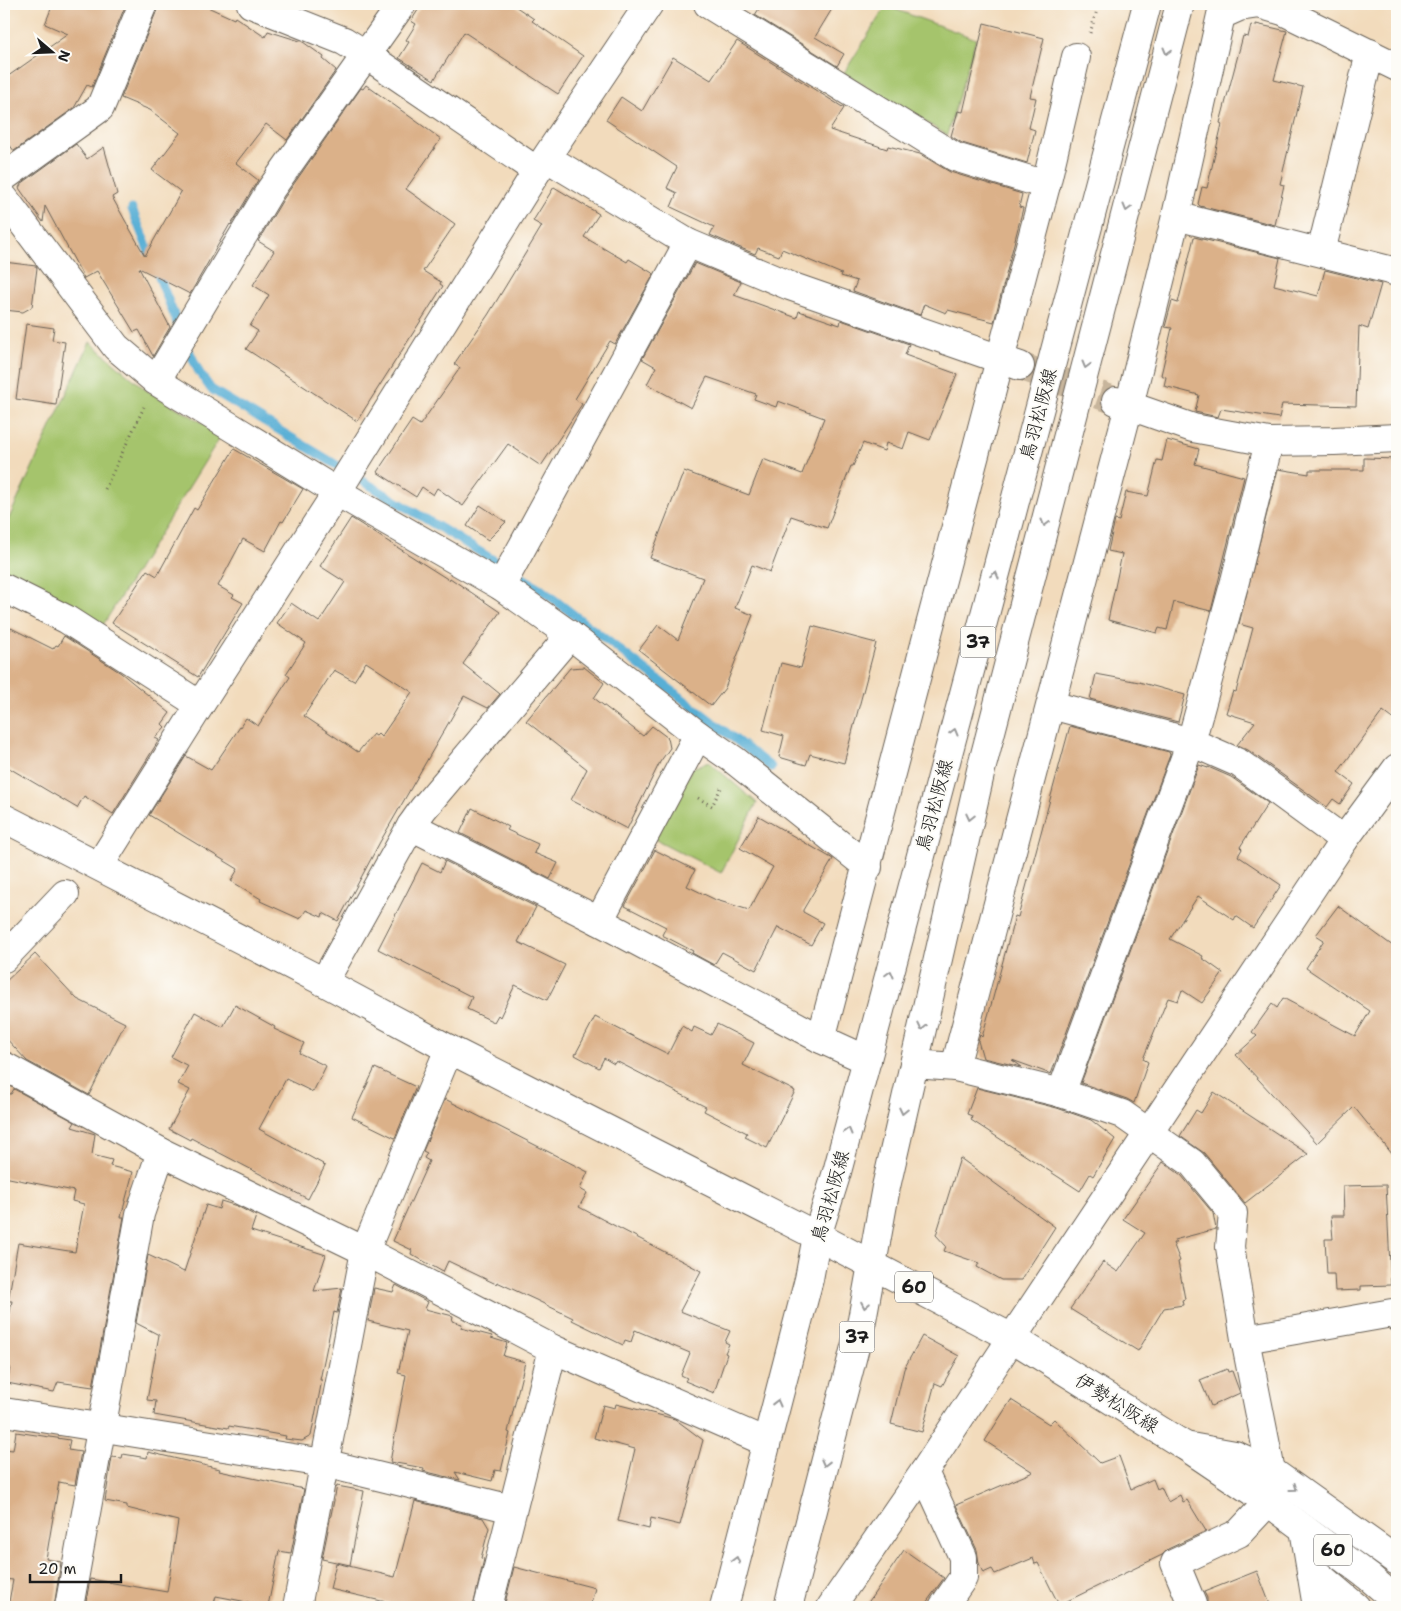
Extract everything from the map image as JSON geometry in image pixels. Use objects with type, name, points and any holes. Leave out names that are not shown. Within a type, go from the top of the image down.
[{"type":"street","points":[[4,177],[100,108],[143,4]]},
{"type":"street","points":[[251,4],[344,41],[542,165],[688,243],[790,286],[1009,362]]},
{"type":"street","points":[[163,370],[270,188],[402,4]]},
{"type":"street","points":[[99,866],[542,165],[649,4]]},
{"type":"street","points":[[708,4],[955,157],[1046,185]]},
{"type":"street","name":"鳥羽松阪線","points":[[724,1607],[809,1279],[817,1236],[837,1172],[867,1060],[1147,4]]},
{"type":"street","name":"鳥羽松阪線","points":[[788,1607],[862,1320],[886,1187],[981,770],[1180,4]]},
{"type":"street","points":[[955,1067],[1051,704],[1123,403],[1176,216],[1221,15],[1239,7],[1259,4],[1283,11],[1397,67]]},
{"type":"street","points":[[1321,252],[1370,53]]},
{"type":"street","points":[[821,1039],[1009,362],[1046,185],[1076,58]]},
{"type":"street","points":[[4,198],[116,346],[163,370],[339,489],[503,583],[698,735],[734,760],[868,867]]},
{"type":"street","points":[[1176,216],[1397,272]]},
{"type":"street","points":[[503,583],[688,243]]},
{"type":"street","points":[[1123,403],[1194,428],[1270,442],[1334,442],[1397,438]]},
{"type":"street","points":[[1061,1093],[1191,742],[1235,581],[1270,442]]},
{"type":"street","points":[[4,588],[66,619],[200,705]]},
{"type":"street","points":[[324,982],[411,826],[423,809],[570,635]]},
{"type":"street","points":[[1051,704],[1191,742],[1239,764],[1344,840]]},
{"type":"street","points":[[599,921],[698,735]]},
{"type":"street","points":[[831,1607],[924,1472],[1344,840],[1397,768]]},
{"type":"street","name":"伊勢松阪線","points":[[4,818],[324,982],[449,1049],[872,1264],[1012,1338],[1185,1446],[1268,1502],[1369,1577],[1397,1601]]},
{"type":"street","points":[[411,826],[599,921],[821,1039],[867,1060]]},
{"type":"street","points":[[4,958],[65,894]]},
{"type":"street","points":[[297,1607],[365,1251],[449,1049]]},
{"type":"street","points":[[914,1064],[955,1067],[1061,1093],[1122,1114],[1192,1163],[1234,1213],[1230,1247],[1245,1339],[1271,1471]]},
{"type":"street","points":[[4,1066],[161,1152],[365,1251],[552,1349],[766,1442]]},
{"type":"street","points":[[69,1607],[140,1214],[161,1152]]},
{"type":"street","points":[[1245,1339],[1392,1313],[1397,1317]]},
{"type":"street","points":[[488,1607],[552,1349]]},
{"type":"street","points":[[4,1412],[324,1463],[512,1508]]},
{"type":"street","points":[[1185,1446],[1235,1455],[1271,1471],[1397,1561]]},
{"type":"street","points":[[924,1472],[964,1557],[963,1578],[943,1607]]},
{"type":"street","points":[[1192,1604],[1175,1563],[1239,1533],[1268,1502]]},
{"type":"street","points":[[1304,1529],[1317,1607]]},
{"type":"street","points":[[1311,1569],[1356,1607]]},
{"type":"path","points":[[1094,19],[1099,4]]},
{"type":"path","points":[[105,489],[163,370]]},
{"type":"path","points":[[672,784],[712,806],[734,760]]},
{"type":"green space","points":[[886,6],[976,39],[947,135],[844,73]]},
{"type":"green space","points":[[90,342],[146,390],[222,434],[103,625],[55,596],[4,571],[4,529]]},
{"type":"green space","points":[[709,762],[757,803],[721,873],[655,839],[692,768]]},
{"type":"building","points":[[53,4],[126,4],[92,87],[87,85],[74,108],[14,151],[4,137],[4,79],[68,34],[45,24]]},
{"type":"building","points":[[158,4],[201,4],[234,19],[235,17],[265,37],[268,31],[303,42],[324,57],[323,59],[336,70],[287,140],[266,124],[236,163],[258,180],[230,224],[190,294],[139,268],[170,327],[153,356],[139,330],[134,332],[97,271],[84,278],[45,206],[43,222],[19,188],[21,184],[76,144],[87,159],[104,147],[117,194],[112,197],[145,256],[181,192],[152,170],[180,133],[150,110],[121,98]]},
{"type":"building","points":[[422,4],[512,4],[534,19],[532,21],[583,56],[558,94],[464,32],[434,80],[399,58],[409,42],[406,40],[416,24],[411,21]]},
{"type":"building","points":[[762,4],[835,4],[815,37],[844,54],[837,66],[755,15]]},
{"type":"building","points":[[984,23],[1044,38],[1030,97],[1036,98],[1029,128],[1035,130],[1027,163],[962,143],[951,136],[958,111],[963,112]]},
{"type":"building","points":[[1256,24],[1287,31],[1274,80],[1303,87],[1280,184],[1284,185],[1275,225],[1198,204],[1202,187],[1207,188],[1222,124],[1220,123],[1243,36],[1248,37],[1251,25],[1256,26]]},
{"type":"building","points":[[737,41],[844,108],[830,130],[887,149],[888,146],[920,154],[950,172],[1022,194],[1019,207],[1023,208],[994,322],[948,310],[946,313],[924,304],[920,315],[853,291],[857,281],[841,276],[842,274],[782,249],[779,256],[758,248],[755,254],[710,235],[714,227],[671,207],[677,193],[667,188],[677,167],[606,120],[621,97],[642,111],[673,57],[711,80]]},
{"type":"building","points":[[366,85],[441,139],[406,189],[455,224],[423,271],[441,282],[440,284],[443,286],[357,421],[246,349],[258,331],[250,326],[269,295],[253,285],[274,251],[258,241],[284,198],[361,88],[363,89]]},
{"type":"building","points":[[554,187],[599,214],[584,237],[627,262],[629,259],[654,274],[615,344],[610,341],[575,399],[582,404],[541,466],[508,444],[463,506],[437,488],[433,495],[422,487],[416,497],[377,472],[412,420],[420,425],[460,368],[454,364],[488,315],[542,226],[533,221]]},
{"type":"building","points":[[1194,237],[1280,258],[1274,285],[1318,296],[1325,270],[1381,284],[1368,329],[1359,326],[1356,406],[1282,404],[1279,418],[1221,409],[1218,417],[1195,412],[1199,395],[1164,386],[1166,377],[1161,375],[1172,328],[1165,327],[1172,301],[1178,303]]},
{"type":"building","points":[[4,262],[36,266],[37,268],[32,307],[23,312],[4,310]]},
{"type":"building","points":[[695,263],[741,282],[734,295],[797,318],[799,311],[840,325],[841,320],[909,344],[905,355],[957,374],[930,440],[909,432],[903,449],[886,443],[884,451],[863,443],[853,466],[851,466],[827,528],[791,516],[770,572],[752,565],[735,608],[753,615],[725,688],[711,706],[639,650],[658,625],[678,640],[703,578],[650,558],[684,471],[749,495],[763,459],[802,474],[824,418],[778,401],[776,407],[754,399],[756,394],[707,377],[691,408],[647,384],[656,367],[642,359]]},
{"type":"building","points":[[26,324],[54,328],[52,340],[65,342],[56,405],[16,399]]},
{"type":"building","points":[[1167,440],[1199,449],[1195,464],[1244,477],[1211,611],[1174,602],[1167,630],[1159,628],[1157,633],[1108,620],[1122,554],[1108,551],[1115,520],[1119,521],[1126,492],[1148,496],[1157,460],[1162,461]]},
{"type":"building","points":[[234,449],[303,489],[283,522],[281,521],[265,551],[243,539],[218,586],[234,595],[232,597],[243,603],[198,677],[112,623],[147,570],[157,576],[194,508],[197,510]]},
{"type":"building","points":[[1364,458],[1397,459],[1397,722],[1383,711],[1338,772],[1354,784],[1340,804],[1333,799],[1327,807],[1248,750],[1237,745],[1255,722],[1226,713],[1233,691],[1236,692],[1253,628],[1239,624],[1278,469],[1309,474],[1309,470],[1364,470]]},
{"type":"building","points":[[480,505],[506,522],[488,540],[467,526]]},
{"type":"building","points":[[351,518],[449,580],[450,578],[500,612],[463,664],[500,694],[488,708],[464,696],[380,842],[338,921],[323,913],[322,917],[306,910],[300,919],[260,901],[261,899],[231,881],[238,869],[149,815],[186,756],[211,770],[246,718],[258,726],[290,677],[286,674],[306,643],[277,623],[291,603],[319,622],[345,582],[320,566]],"holes":[[[366,662],[412,692],[381,737],[378,734],[376,736],[373,734],[358,752],[304,716],[334,670],[354,681]]]},
{"type":"building","points":[[812,626],[876,643],[844,763],[810,754],[806,765],[779,757],[784,736],[763,730],[781,663],[801,668]]},
{"type":"building","points":[[11,628],[53,649],[56,645],[58,646],[64,636],[121,673],[170,713],[162,724],[165,727],[155,738],[159,740],[113,814],[84,796],[77,808],[4,765],[4,643]]},
{"type":"building","points":[[584,667],[604,683],[594,698],[643,736],[652,726],[668,738],[670,748],[660,762],[627,829],[571,800],[587,769],[526,721],[570,668]]},
{"type":"building","points":[[1096,674],[1139,682],[1185,695],[1178,722],[1090,699]]},
{"type":"building","points":[[1070,726],[1169,752],[1170,755],[1051,1074],[1012,1060],[1022,1067],[983,1058],[978,1041],[980,1035],[982,1037],[1015,916],[1018,917]]},
{"type":"building","points":[[1199,765],[1231,777],[1268,803],[1240,847],[1242,849],[1238,856],[1281,885],[1253,928],[1236,916],[1234,920],[1198,896],[1170,939],[1203,956],[1202,958],[1223,973],[1202,1003],[1182,990],[1178,1001],[1168,998],[1143,1059],[1148,1062],[1134,1103],[1081,1083]]},
{"type":"building","points":[[472,808],[509,827],[507,830],[538,844],[534,853],[558,863],[550,879],[460,833]]},
{"type":"building","points":[[759,816],[833,859],[803,910],[803,912],[823,923],[811,945],[778,927],[756,970],[722,952],[714,965],[692,953],[693,951],[662,935],[666,927],[625,906],[655,850],[695,870],[687,886],[716,900],[749,910],[773,867],[740,848]]},
{"type":"building","points":[[445,861],[536,907],[518,942],[565,965],[547,1000],[515,985],[500,1017],[498,1015],[494,1022],[467,1009],[472,997],[378,949],[422,863],[440,872]]},
{"type":"building","points":[[1338,906],[1397,949],[1397,1160],[1354,1107],[1317,1143],[1236,1055],[1257,1036],[1252,1032],[1272,1004],[1277,1008],[1283,998],[1355,1036],[1370,1011],[1306,968],[1324,940],[1316,935]]},
{"type":"building","points":[[35,954],[77,999],[125,1023],[89,1095],[27,1061],[4,1036],[4,983]]},
{"type":"building","points":[[235,1005],[275,1027],[274,1029],[304,1043],[299,1053],[326,1066],[313,1092],[286,1079],[259,1129],[325,1166],[308,1199],[191,1138],[190,1140],[169,1129],[190,1090],[178,1084],[188,1066],[171,1057],[195,1012],[223,1027]]},
{"type":"building","points":[[595,1017],[668,1054],[682,1026],[692,1032],[694,1027],[711,1035],[717,1024],[754,1043],[743,1065],[795,1091],[767,1148],[745,1137],[747,1133],[704,1111],[706,1107],[616,1061],[614,1064],[604,1058],[599,1068],[575,1055]]},
{"type":"building","points":[[375,1068],[416,1087],[395,1138],[352,1117]]},
{"type":"building","points":[[977,1088],[1057,1108],[1091,1120],[1115,1139],[1093,1176],[1090,1174],[1080,1191],[971,1120],[972,1116],[967,1114]]},
{"type":"building","points":[[14,1089],[75,1122],[72,1127],[95,1134],[92,1155],[112,1160],[110,1166],[133,1172],[121,1217],[124,1217],[93,1387],[58,1382],[54,1392],[7,1383],[10,1368],[4,1367],[4,1343],[12,1301],[8,1301],[18,1243],[75,1252],[84,1204],[72,1201],[74,1191],[4,1177],[4,1093],[11,1094]]},
{"type":"building","points":[[1214,1092],[1308,1154],[1245,1203],[1204,1153],[1180,1136],[1196,1110],[1201,1113]]},
{"type":"building","points":[[445,1099],[588,1172],[580,1189],[587,1193],[579,1207],[701,1271],[680,1311],[730,1331],[725,1342],[729,1344],[725,1353],[727,1354],[714,1393],[685,1381],[687,1378],[681,1375],[690,1353],[635,1330],[631,1342],[625,1340],[623,1345],[536,1300],[497,1282],[496,1284],[448,1261],[443,1272],[411,1254],[412,1250],[393,1241],[429,1161],[424,1158],[427,1153],[423,1151]]},
{"type":"building","points":[[960,1158],[1055,1227],[1021,1280],[1001,1280],[977,1267],[979,1263],[944,1251],[946,1246],[936,1235]]},
{"type":"building","points":[[1163,1162],[1181,1175],[1213,1213],[1216,1229],[1174,1240],[1176,1243],[1173,1243],[1180,1261],[1178,1262],[1185,1299],[1182,1300],[1183,1305],[1164,1308],[1138,1351],[1070,1309],[1103,1262],[1118,1272],[1145,1233],[1123,1219]]},
{"type":"building","points":[[1386,1185],[1391,1285],[1361,1286],[1361,1290],[1335,1291],[1334,1274],[1327,1274],[1325,1239],[1333,1239],[1331,1216],[1344,1216],[1343,1186]]},
{"type":"building","points":[[221,1201],[237,1206],[256,1216],[251,1231],[326,1255],[314,1291],[342,1288],[337,1313],[334,1312],[311,1436],[302,1441],[285,1439],[286,1436],[154,1415],[156,1401],[147,1400],[159,1335],[136,1323],[148,1255],[184,1272],[206,1205],[219,1209]]},
{"type":"building","points":[[396,1285],[428,1302],[425,1309],[453,1316],[452,1321],[462,1324],[461,1328],[492,1336],[491,1338],[507,1343],[503,1356],[525,1362],[508,1432],[510,1433],[501,1471],[495,1470],[492,1481],[455,1472],[460,1480],[423,1471],[424,1468],[390,1462],[406,1375],[398,1373],[408,1331],[368,1321],[374,1288],[393,1292]]},
{"type":"building","points":[[922,1336],[959,1356],[942,1386],[935,1383],[922,1432],[891,1424],[904,1369]]},
{"type":"building","points":[[1227,1369],[1228,1372],[1232,1371],[1240,1393],[1211,1406],[1200,1380]]},
{"type":"building","points":[[1011,1400],[1049,1424],[1054,1419],[1100,1463],[1119,1456],[1131,1489],[1153,1479],[1157,1489],[1161,1487],[1168,1502],[1180,1495],[1183,1502],[1187,1500],[1206,1531],[1168,1549],[1162,1555],[1059,1605],[1038,1563],[1035,1564],[1033,1558],[995,1574],[992,1569],[983,1573],[977,1550],[956,1505],[1033,1472],[985,1441]]},
{"type":"building","points":[[616,1404],[675,1419],[703,1440],[680,1525],[651,1518],[649,1529],[618,1521],[635,1449],[594,1438],[603,1405],[615,1408]]},
{"type":"building","points":[[16,1432],[70,1440],[68,1450],[81,1452],[75,1485],[59,1482],[46,1559],[61,1562],[54,1607],[8,1607],[13,1580],[4,1579],[4,1449],[13,1450]]},
{"type":"building","points":[[148,1452],[220,1469],[219,1471],[304,1489],[291,1553],[279,1551],[268,1606],[216,1596],[213,1607],[85,1607],[90,1579],[167,1592],[178,1521],[127,1508],[127,1505],[105,1501],[112,1457],[122,1458],[123,1454],[147,1458]]},
{"type":"building","points":[[337,1486],[364,1491],[350,1565],[322,1559]]},
{"type":"building","points":[[415,1501],[483,1518],[489,1528],[481,1558],[484,1559],[473,1607],[389,1607],[390,1603],[330,1589],[336,1563],[395,1577]]},
{"type":"building","points":[[904,1550],[944,1578],[923,1607],[865,1607]]},
{"type":"building","points":[[514,1567],[595,1588],[590,1607],[504,1607]]},
{"type":"building","points":[[1257,1571],[1271,1607],[1207,1607],[1207,1598],[1204,1592]]},
{"type":"waterway","points":[[132,209],[180,330]]},
{"type":"waterway","points":[[185,342],[199,372],[211,389],[538,587],[771,767]]},
{"type":"tunnel","points":[[1020,366],[1116,401]]}]
